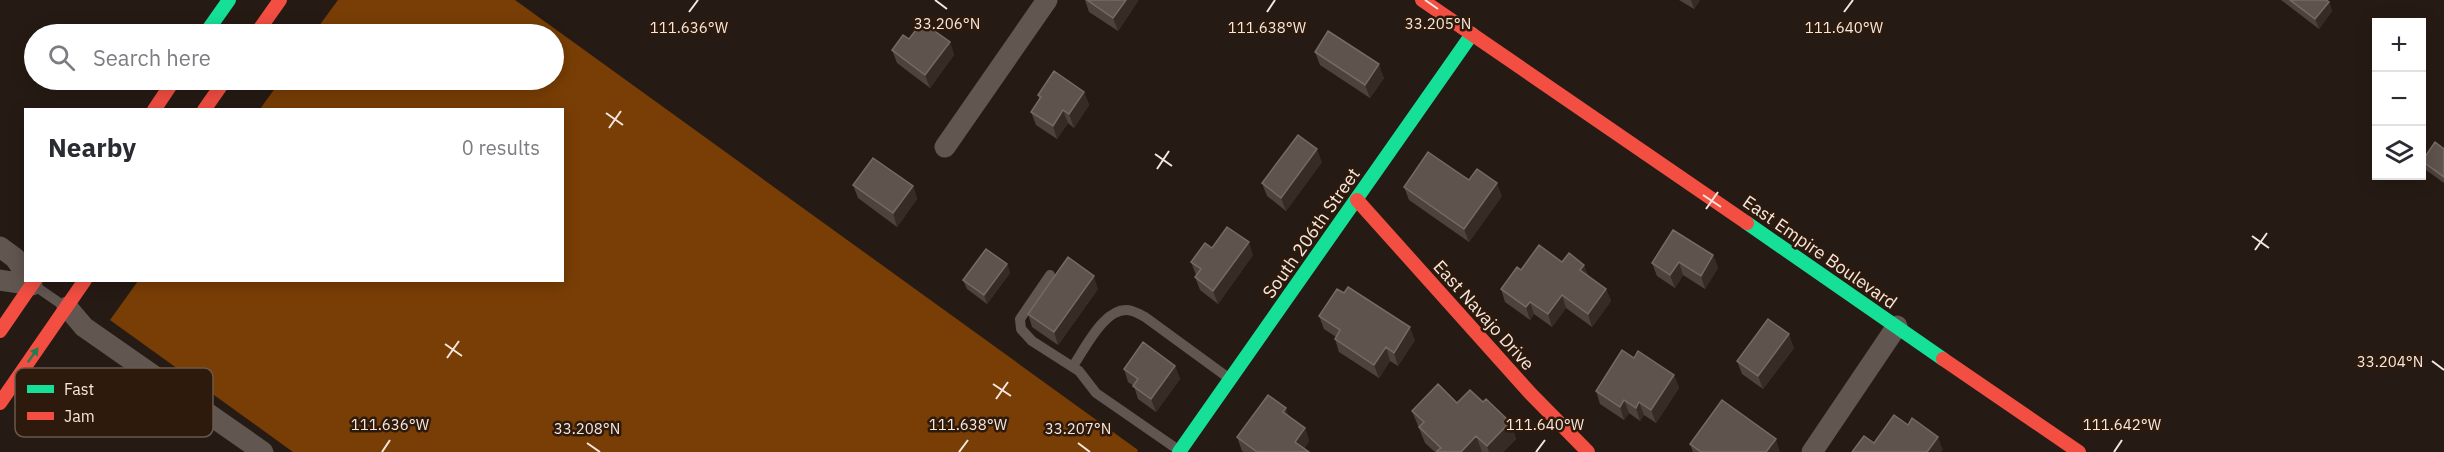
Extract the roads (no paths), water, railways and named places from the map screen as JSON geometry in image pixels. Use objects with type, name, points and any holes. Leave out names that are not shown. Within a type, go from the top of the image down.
[{"type":"main road","points":[[212,24],[229,0]]},
{"type":"main road","points":[[263,24],[280,0]]},
{"type":"main road","name":"East Empire Boulevard","points":[[1422,0],[2079,452]]},
{"type":"main road","name":"South 206th Street","points":[[1180,452],[1472,34]]},
{"type":"main road","points":[[155,108],[167,90]]},
{"type":"main road","points":[[205,108],[218,90]]},
{"type":"main road","name":"East Navajo Drive","points":[[1357,200],[1530,393],[1588,452]]},
{"type":"main road","points":[[0,331],[30,282]]},
{"type":"main road","points":[[25,368],[84,282]]},
{"type":"main road","points":[[0,403],[15,382]]},
{"type":"street","points":[[945,147],[1047,0]]},
{"type":"street","points":[[0,247],[15,258],[24,270]]},
{"type":"street","points":[[0,280],[24,280]]},
{"type":"street","points":[[67,308],[84,327],[143,368]]},
{"type":"street","points":[[1812,452],[1897,327]]},
{"type":"street","points":[[213,417],[263,452]]},
{"type":"lane","points":[[1050,275],[1020,319],[1021,329],[1032,341],[1085,377],[1096,393],[1180,452]]},
{"type":"lane","points":[[34,282],[67,308]]},
{"type":"lane","points":[[1072,366],[1106,318],[1118,312],[1130,310],[1145,317],[1231,379]]}]
